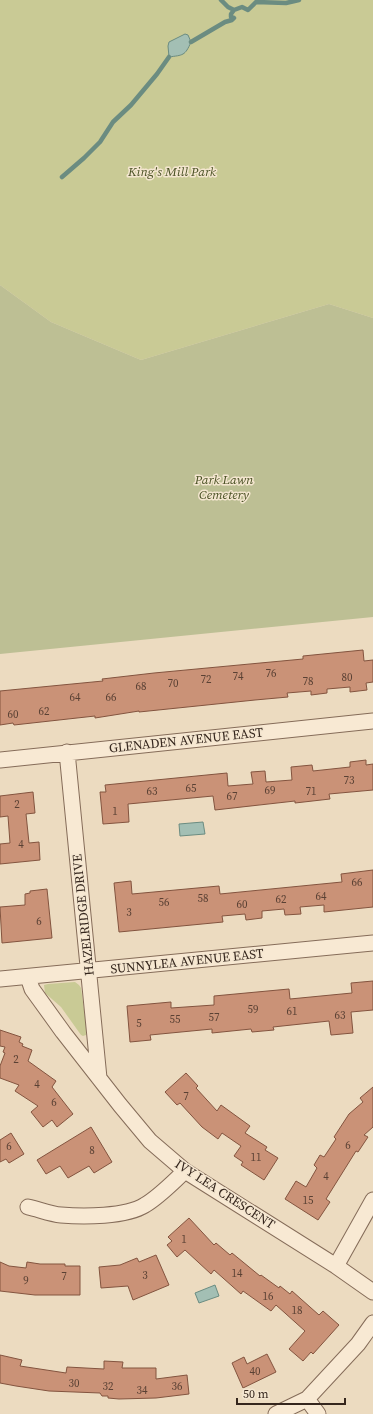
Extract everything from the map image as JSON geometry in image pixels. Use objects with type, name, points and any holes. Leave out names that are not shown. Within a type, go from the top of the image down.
[{"type":"street","name":"GLENADEN AVENUE EAST","points":[[0,760],[373,722]]},
{"type":"street","name":"HAZELRIDGE DRIVE","points":[[67,752],[99,1078]]},
{"type":"street","name":"SUNNYLEA AVENUE EAST","points":[[0,979],[373,943]]},
{"type":"street","name":"IVY LEA CRESCENT","points":[[28,977],[32,988],[120,1106],[150,1141],[185,1172],[336,1266],[373,1292]]},
{"type":"street","points":[[28,1207],[59,1215],[78,1216],[130,1211],[146,1205],[161,1194],[185,1172]]},
{"type":"street","points":[[336,1266],[373,1200]]},
{"type":"street","points":[[276,1414],[307,1399],[358,1344],[373,1323]]},
{"type":"street","points":[[307,1399],[318,1414]]},
{"type":"green space","name":"King's Mill Park","points":[[0,0],[373,0],[373,318],[329,304],[141,360],[51,322],[0,285]]},
{"type":"green space","name":"Park Lawn Cemetery","points":[[0,285],[51,322],[141,360],[329,304],[373,318],[373,617],[0,654]]},
{"type":"green space","points":[[75,982],[81,988],[87,1031],[86,1035],[83,1036],[61,1007],[45,993],[44,985]]},
{"type":"shaded area","points":[[185,34],[188,35],[191,42],[187,50],[181,55],[169,57],[169,42]]},
{"type":"shaded area","points":[[203,822],[205,834],[180,836],[179,824]]},
{"type":"shaded area","points":[[215,1285],[219,1296],[199,1303],[195,1293]]},
{"type":"building","points":[[363,650],[364,661],[373,660],[373,682],[366,683],[367,690],[350,692],[350,687],[327,689],[327,693],[311,695],[311,691],[287,693],[288,697],[139,711],[95,718],[95,716],[14,725],[13,723],[0,725],[0,691],[103,681],[102,679],[154,673],[303,659],[303,656]]},
{"type":"building","points":[[366,760],[366,765],[373,764],[373,790],[329,794],[330,799],[295,803],[295,801],[215,810],[213,796],[128,804],[129,822],[103,824],[100,792],[106,792],[105,785],[227,773],[228,786],[253,784],[251,772],[265,771],[266,782],[292,780],[291,767],[312,765],[313,771],[350,767],[350,762]]},
{"type":"building","points":[[33,792],[35,813],[26,814],[29,843],[39,842],[40,860],[0,864],[0,844],[10,843],[8,816],[0,817],[0,796]]},
{"type":"building","points":[[373,870],[373,907],[324,912],[324,905],[300,907],[301,914],[285,915],[284,909],[262,911],[262,918],[246,920],[245,914],[222,916],[223,922],[119,932],[114,883],[131,881],[132,894],[219,886],[220,894],[342,882],[341,874]]},
{"type":"building","points":[[47,889],[52,938],[2,943],[0,907],[25,905],[25,894],[30,893],[30,891]]},
{"type":"building","points":[[373,981],[373,1010],[351,1012],[353,1033],[331,1035],[329,1021],[273,1027],[274,1030],[252,1032],[251,1029],[212,1033],[212,1029],[150,1035],[151,1040],[130,1042],[127,1006],[171,1002],[171,1008],[214,1005],[214,996],[289,989],[290,999],[352,993],[351,983]]},
{"type":"building","points":[[0,1030],[21,1037],[19,1042],[23,1044],[22,1046],[32,1050],[28,1061],[56,1081],[52,1087],[73,1114],[57,1127],[52,1120],[43,1127],[31,1112],[38,1106],[15,1091],[19,1085],[0,1078],[0,1066],[5,1053],[3,1052],[5,1047],[0,1046]]},
{"type":"building","points":[[186,1073],[198,1086],[196,1088],[217,1111],[221,1105],[250,1126],[245,1133],[267,1147],[265,1150],[278,1158],[264,1180],[241,1165],[243,1162],[234,1156],[241,1146],[222,1133],[218,1139],[202,1127],[180,1103],[177,1105],[165,1092]]},
{"type":"building","points":[[373,1087],[373,1127],[364,1135],[368,1137],[358,1152],[356,1151],[326,1199],[330,1202],[318,1220],[285,1199],[296,1181],[306,1187],[317,1168],[314,1165],[320,1155],[324,1157],[336,1139],[334,1137],[349,1114],[363,1102],[360,1098]]},
{"type":"building","points":[[91,1127],[112,1162],[94,1173],[89,1166],[68,1178],[60,1166],[46,1174],[37,1160]]},
{"type":"building","points":[[11,1133],[24,1154],[9,1163],[6,1159],[0,1162],[0,1140]]},
{"type":"building","points":[[189,1218],[214,1245],[216,1243],[230,1255],[232,1253],[260,1276],[261,1275],[279,1288],[280,1286],[290,1294],[292,1291],[319,1315],[323,1311],[339,1325],[313,1354],[311,1352],[303,1361],[289,1349],[305,1331],[276,1305],[271,1311],[243,1291],[241,1294],[214,1270],[211,1274],[185,1250],[177,1257],[167,1245],[172,1241],[168,1237]]},
{"type":"building","points":[[156,1255],[169,1285],[133,1300],[128,1286],[101,1288],[99,1267],[120,1265],[137,1258],[139,1262]]},
{"type":"building","points":[[0,1262],[9,1266],[26,1268],[27,1262],[80,1266],[80,1295],[35,1295],[0,1291]]},
{"type":"building","points":[[267,1354],[276,1372],[243,1388],[232,1363],[244,1357],[247,1364]]},
{"type":"building","points":[[0,1355],[22,1360],[20,1366],[66,1373],[67,1367],[104,1369],[104,1361],[123,1362],[122,1368],[156,1368],[156,1379],[187,1375],[189,1394],[156,1398],[119,1399],[108,1398],[108,1396],[102,1396],[100,1393],[49,1391],[0,1383]]},
{"type":"waterway","points":[[221,0],[228,7],[234,10]]},
{"type":"waterway","points":[[191,42],[225,22],[232,20],[234,18],[231,17],[231,14],[234,10],[242,7],[248,10],[256,2],[286,3],[299,0]]},
{"type":"waterway","points":[[62,177],[100,142],[113,122],[131,105],[169,57]]}]
